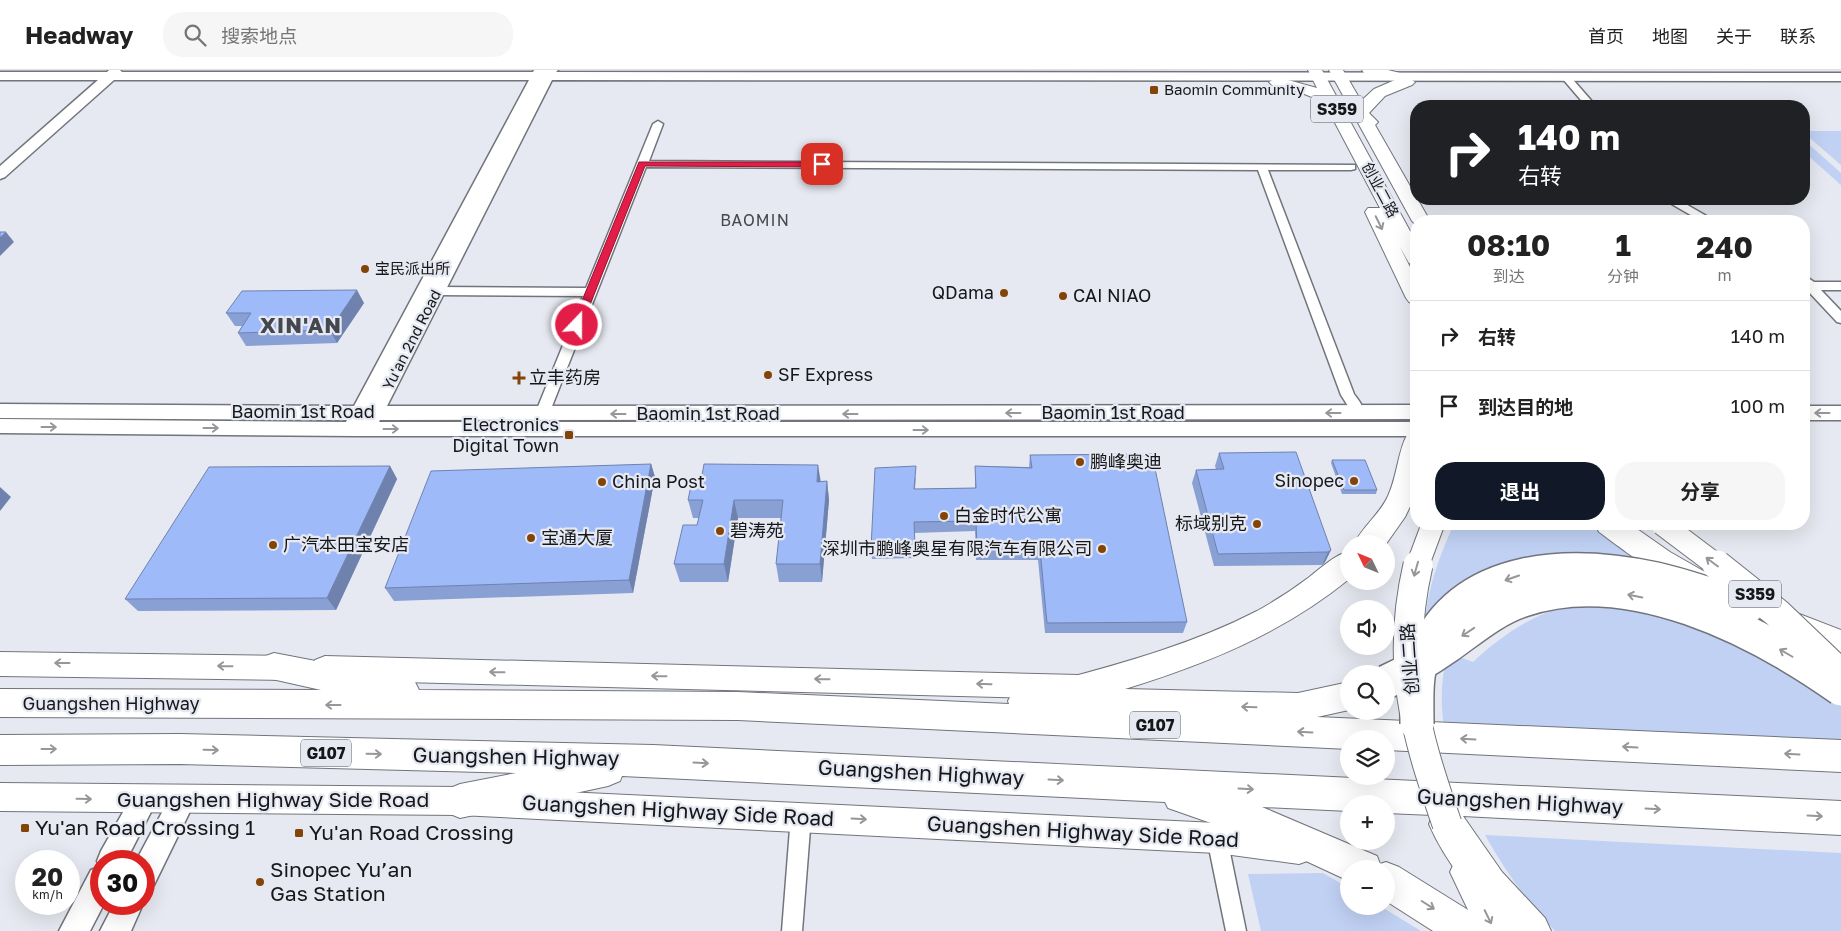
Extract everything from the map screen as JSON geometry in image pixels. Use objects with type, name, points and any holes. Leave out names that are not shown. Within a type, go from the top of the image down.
[{"type":"highway","points":[[1376,535],[1401,500],[1410,474]]},
{"type":"highway","points":[[1394,535],[1410,511]]},
{"type":"highway","points":[[1618,530],[1660,560],[1747,607]]},
{"type":"highway","points":[[1036,701],[1086,687],[1185,654],[1256,626],[1300,599],[1340,569]]},
{"type":"highway","points":[[1417,724],[1416,686],[1424,653],[1440,624],[1462,602],[1490,585],[1523,574],[1560,569],[1589,570],[1657,579],[1747,607],[1841,644]]},
{"type":"highway","points":[[1086,687],[1159,676],[1208,663],[1263,641],[1312,613],[1341,590]]},
{"type":"highway","points":[[1395,677],[1436,654],[1501,610],[1523,600],[1549,593],[1577,590],[1625,594],[1703,614],[1748,633],[1784,652],[1841,689]]},
{"type":"highway","points":[[274,667],[470,705]]},
{"type":"highway","points":[[808,709],[1036,701],[1298,707],[1340,698]]},
{"type":"highway","name":"Guangshen Highway","points":[[0,703],[738,706],[1841,756]]},
{"type":"highway","name":"Guangshen Highway","points":[[0,750],[180,749],[653,761],[1841,818]]},
{"type":"highway","points":[[460,801],[653,761]]},
{"type":"highway","points":[[1127,783],[1236,814],[1345,860]]},
{"type":"highway","points":[[1447,824],[1489,885],[1532,931]]},
{"type":"highway","points":[[1395,886],[1468,931]]},
{"type":"main road","points":[[1280,79],[1302,70]]},
{"type":"main road","points":[[1369,70],[1401,79]]},
{"type":"main road","points":[[543,76],[717,73],[1280,79],[1319,76],[1401,79],[1568,79],[1609,76],[1837,76]]},
{"type":"main road","points":[[0,76],[934,76],[1116,73],[1280,79],[1301,87],[1335,106],[1340,144],[1410,286]]},
{"type":"main road","points":[[0,82],[111,76]]},
{"type":"main road","points":[[0,174],[111,76]]},
{"type":"main road","name":"Yu'an 2nd Road","points":[[364,418],[437,290],[543,76]]},
{"type":"main road","name":"Yu'an 2nd Road","points":[[364,418],[543,76]]},
{"type":"main road","name":"S359","points":[[1319,76],[1335,106]]},
{"type":"main road","name":"创业二路","points":[[1339,76],[1410,202]]},
{"type":"main road","points":[[1401,79],[1367,102],[1361,114],[1391,142],[1410,175]]},
{"type":"main road","name":"创业二路","points":[[1335,106],[1410,248]]},
{"type":"main road","name":"Baomin 1st Road","points":[[0,411],[364,418],[1410,429]]},
{"type":"main road","name":"Baomin 1st Road","points":[[0,426],[542,414],[1410,412]]},
{"type":"main road","points":[[1810,414],[1841,413]]},
{"type":"main road","points":[[1810,428],[1841,428]]},
{"type":"main road","name":"创业二路","points":[[1430,530],[1418,559],[1406,612],[1405,642],[1408,675],[1428,772],[1470,882],[1495,931]]},
{"type":"main road","name":"S359","points":[[1670,530],[1771,607],[1800,632],[1841,674]]},
{"type":"main road","points":[[0,664],[274,667],[1086,687]]},
{"type":"main road","name":"Guangshen Highway Side Road","points":[[0,797],[144,800],[460,801],[801,816],[1217,838],[1281,845],[1340,861]]},
{"type":"main road","points":[[155,854],[183,799]]},
{"type":"main road","points":[[117,850],[144,800]]},
{"type":"main road","points":[[74,931],[90,901]]},
{"type":"main road","points":[[115,931],[123,915]]},
{"type":"street","points":[[1568,79],[1586,100]]},
{"type":"street","points":[[542,414],[658,124]]},
{"type":"street","points":[[642,164],[1351,167]]},
{"type":"street","points":[[1262,166],[1348,395],[1355,405],[1356,413]]},
{"type":"street","points":[[1680,205],[1698,215]]},
{"type":"street","points":[[1810,284],[1841,286]]},
{"type":"street","points":[[1810,288],[1841,318]]},
{"type":"street","points":[[437,290],[590,292]]},
{"type":"street","points":[[792,931],[801,816]]},
{"type":"street","points":[[1217,838],[1236,931]]},
{"type":"shaded area","points":[[1810,131],[1841,131],[1841,165],[1810,138]]},
{"type":"shaded area","points":[[1810,145],[1841,173],[1841,185],[1810,157]]},
{"type":"shaded area","points":[[1452,530],[1606,530],[1658,568],[1423,641],[1426,610],[1432,581]]},
{"type":"shaded area","points":[[1574,604],[1685,612],[1841,701],[1841,755],[1446,738],[1442,695],[1443,674],[1448,653],[1473,662],[1519,626],[1545,613]]},
{"type":"shaded area","points":[[1485,835],[1841,853],[1841,931],[1555,931],[1517,886]]},
{"type":"shaded area","points":[[1323,873],[1340,883],[1340,915],[1395,915],[1421,931],[1261,931],[1248,874]]},
{"type":"building","points":[[0,232],[6,232],[0,238]]},
{"type":"building","points":[[357,290],[330,330],[238,333],[251,313],[226,313],[242,291]]},
{"type":"building","name":"标域别克","points":[[1296,452],[1331,550],[1328,552],[1218,554],[1196,470],[1224,469],[1219,453]]},
{"type":"building","name":"深圳市鹏峰奥星有限汽车有限公司","points":[[1152,454],[1187,622],[1047,623],[1040,549],[977,550],[976,521],[914,522],[915,547],[871,548],[875,468],[916,466],[914,489],[976,488],[975,466],[1032,468],[1030,455]]},
{"type":"building","name":"Sinopec","points":[[1332,460],[1365,460],[1377,490],[1344,490]]},
{"type":"building","name":"宝通大厦","points":[[651,464],[629,580],[385,588],[431,471]]},
{"type":"building","name":"碧涛苑","points":[[704,464],[818,465],[817,482],[827,481],[820,564],[776,564],[783,500],[734,500],[724,564],[674,564],[683,525],[697,525],[703,500],[688,500],[692,481],[701,481]]},
{"type":"building","name":"广汽本田宝安店","points":[[390,466],[327,598],[125,599],[209,467]]},
{"type":"place","name":"Baomin Community","points":[[1154,90]]},
{"type":"place","name":"宝民派出所","points":[[365,269]]},
{"type":"place","name":"QDama","points":[[1004,293]]},
{"type":"place","name":"CAI NIAO","points":[[1063,296]]},
{"type":"place","name":"SF Express","points":[[768,375]]},
{"type":"place","name":"立丰药房","points":[[519,378]]},
{"type":"place","name":"Electronics Digital Town","points":[[569,435]]},
{"type":"place","name":"鹏峰奥迪","points":[[1080,462]]},
{"type":"place","name":"Sinopec","points":[[1354,481]]},
{"type":"place","name":"China Post","points":[[602,482]]},
{"type":"place","name":"白金时代公寓","points":[[944,516]]},
{"type":"place","name":"标域别克","points":[[1257,524]]},
{"type":"place","name":"碧涛苑","points":[[720,531]]},
{"type":"place","name":"宝通大厦","points":[[531,538]]},
{"type":"place","name":"广汽本田宝安店","points":[[273,545]]},
{"type":"place","name":"深圳市鹏峰奥星有限汽车有限公司","points":[[1102,549]]},
{"type":"place","name":"Yu'an Road Crossing 1","points":[[25,828]]},
{"type":"place","name":"Yu'an Road Crossing","points":[[299,833]]},
{"type":"place","name":"Sinopec Yu’an Gas Station","points":[[260,882]]},
{"type":"district","name":"BAOMIN","points":[[755,220]]},
{"type":"district","name":"XIN'AN","points":[[301,325]]},
{"type":"route","points":[[577,325],[642,164],[822,164]]}]
